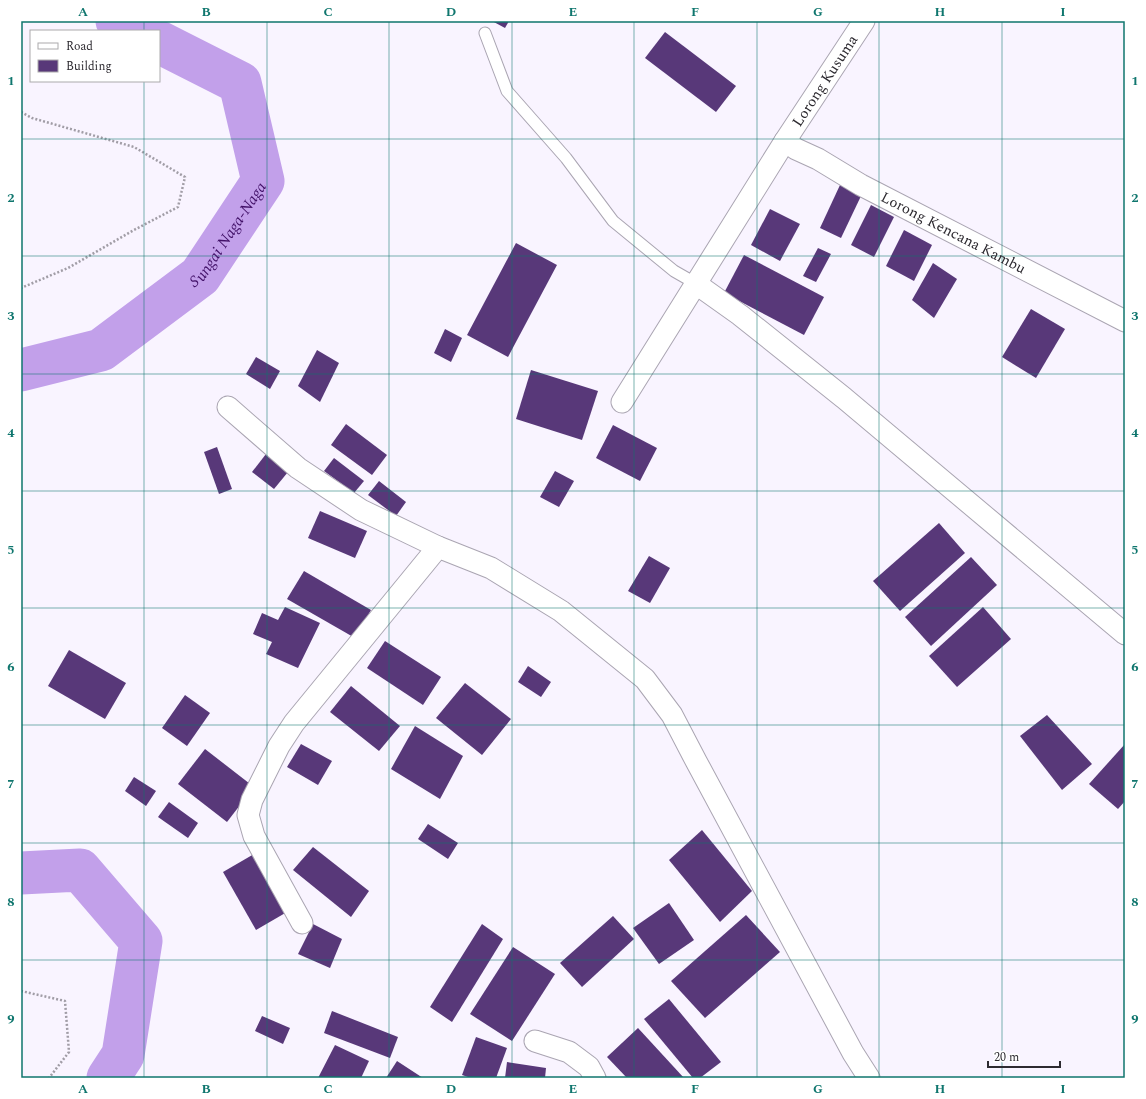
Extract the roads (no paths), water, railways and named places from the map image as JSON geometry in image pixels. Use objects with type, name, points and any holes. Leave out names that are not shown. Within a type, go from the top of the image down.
[{"type":"street","name":"Lorong Kusuma","points":[[622,402],[785,141],[864,21]]},
{"type":"street","name":"Lorong Kencana Kambu","points":[[785,141],[796,149],[818,159],[861,185],[1125,321]]},
{"type":"street","points":[[695,283],[740,315],[844,398],[1125,634]]},
{"type":"street","points":[[228,407],[298,468],[361,510],[438,547],[491,568],[561,611],[645,679],[672,715],[853,1053],[869,1078]]},
{"type":"street","points":[[302,923],[254,836],[248,815],[252,800],[279,746],[294,723],[438,547]]},
{"type":"street","points":[[535,1041],[569,1052],[589,1067],[595,1078]]},
{"type":"lane","points":[[485,33],[507,91],[566,158],[613,221],[674,271],[695,283]]},
{"type":"waterway","name":"Sungai Naga-Naga","points":[[117,21],[135,30]]},
{"type":"waterway","name":"Sungai Naga-Naga","points":[[21,370],[101,350],[200,276],[263,181],[240,83],[160,43]]},
{"type":"waterway","name":"Sungai Naga-Naga","points":[[21,873],[80,870],[141,941],[123,1055],[108,1078]]}]
